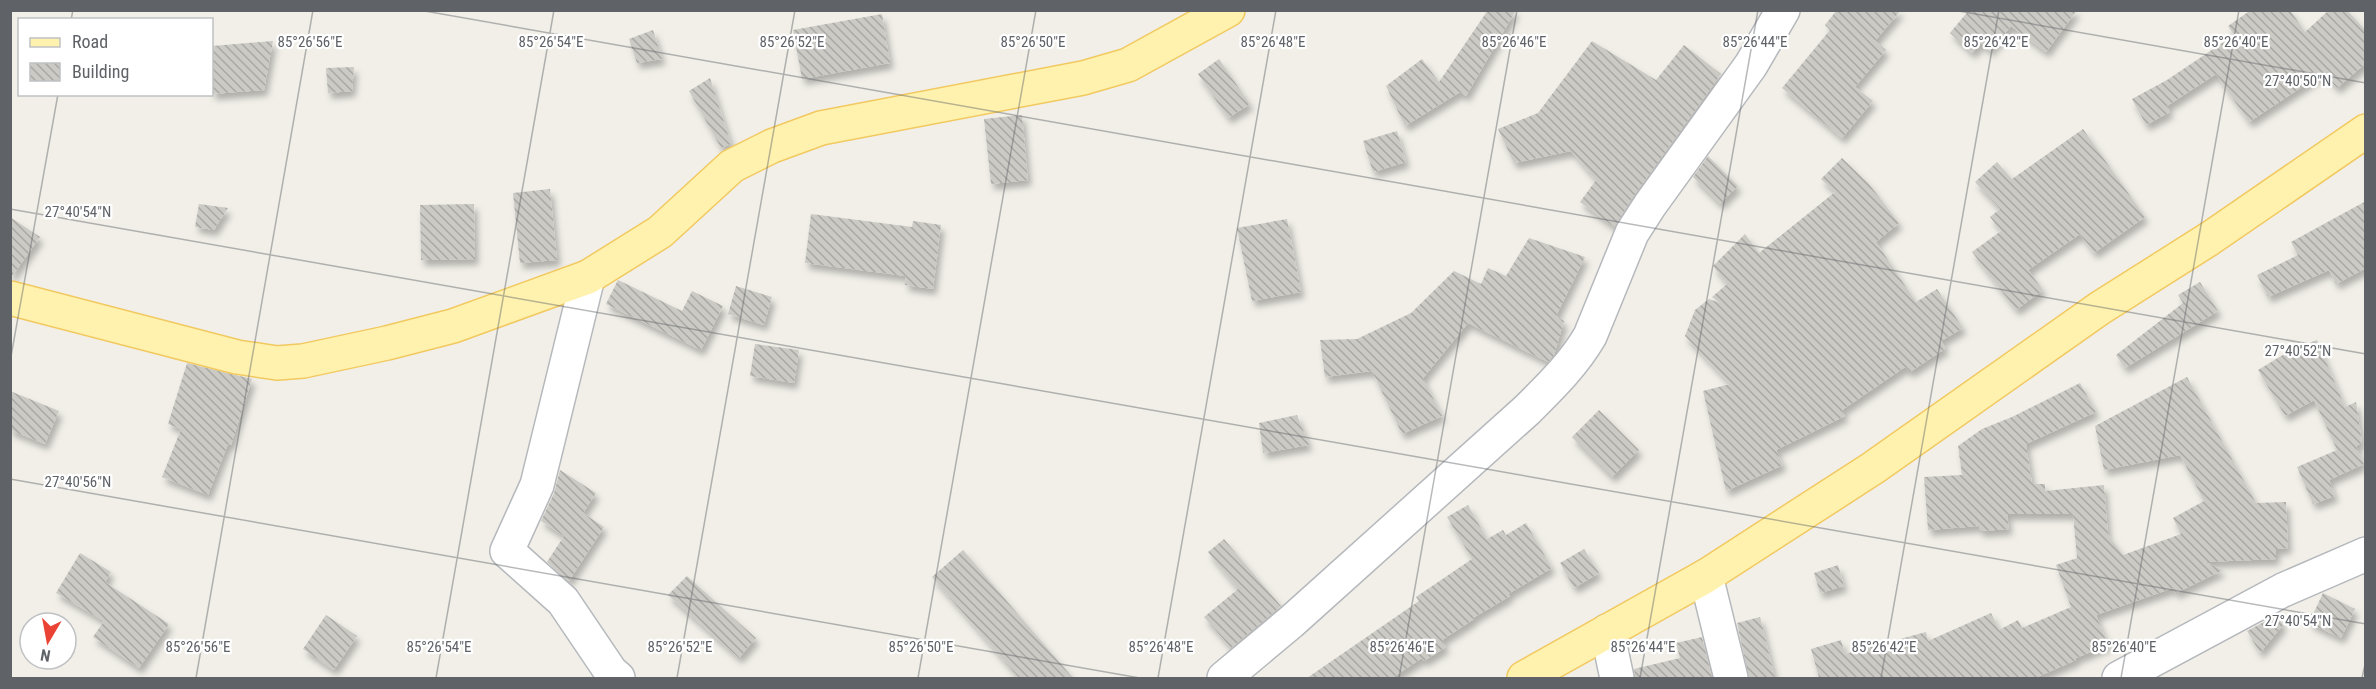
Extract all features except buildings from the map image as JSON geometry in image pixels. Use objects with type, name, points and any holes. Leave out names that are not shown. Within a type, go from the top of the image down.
[{"type":"main road","points":[[10,298],[237,357],[277,363],[303,361],[453,326],[588,277],[660,232],[732,166],[772,146],[821,128],[1071,80],[1128,65],[1228,10]]},
{"type":"main road","points":[[1524,678],[1706,576],[1873,468],[2100,308],[2209,239],[2366,131]]},
{"type":"street","points":[[1224,678],[1317,599],[1563,375],[1590,336],[1632,232],[1751,65],[1783,10]]},
{"type":"street","points":[[588,277],[537,485],[507,551],[563,601],[611,672],[618,678]]},
{"type":"street","points":[[2119,678],[2283,590],[2366,554]]},
{"type":"street","points":[[1706,576],[1731,678]]},
{"type":"street","points":[[1607,631],[1617,678]]}]
